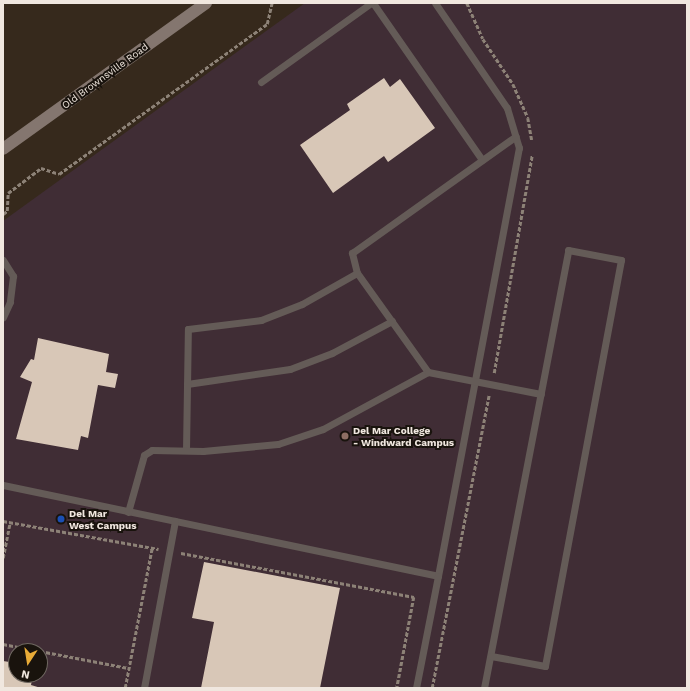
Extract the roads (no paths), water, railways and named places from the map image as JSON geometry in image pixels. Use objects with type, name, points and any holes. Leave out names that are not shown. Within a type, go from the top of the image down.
[{"type":"main road","name":"Old Brownsville Road","points":[[3,149],[206,3]]},
{"type":"lane","points":[[261,82],[372,3],[482,160]]},
{"type":"lane","points":[[416,688],[519,148],[506,108],[435,3]]},
{"type":"lane","points":[[428,372],[357,273],[352,253],[516,136]]},
{"type":"lane","points":[[484,688],[492,656],[568,250],[621,260],[544,666],[492,656]]},
{"type":"lane","points":[[3,260],[13,276],[10,302],[3,317]]},
{"type":"lane","points":[[186,450],[188,329],[261,320],[302,304],[357,273]]},
{"type":"lane","points":[[187,384],[290,369],[332,353],[392,321]]},
{"type":"lane","points":[[128,512],[144,455],[168,448],[186,450],[278,444],[323,429],[428,372],[541,394]]},
{"type":"lane","points":[[3,485],[438,576]]},
{"type":"lane","points":[[144,688],[174,521]]},
{"type":"place","name":"Del Mar College - Windward Campus","points":[[345,436]]},
{"type":"place","name":"Del Mar West Campus","points":[[61,519]]}]
